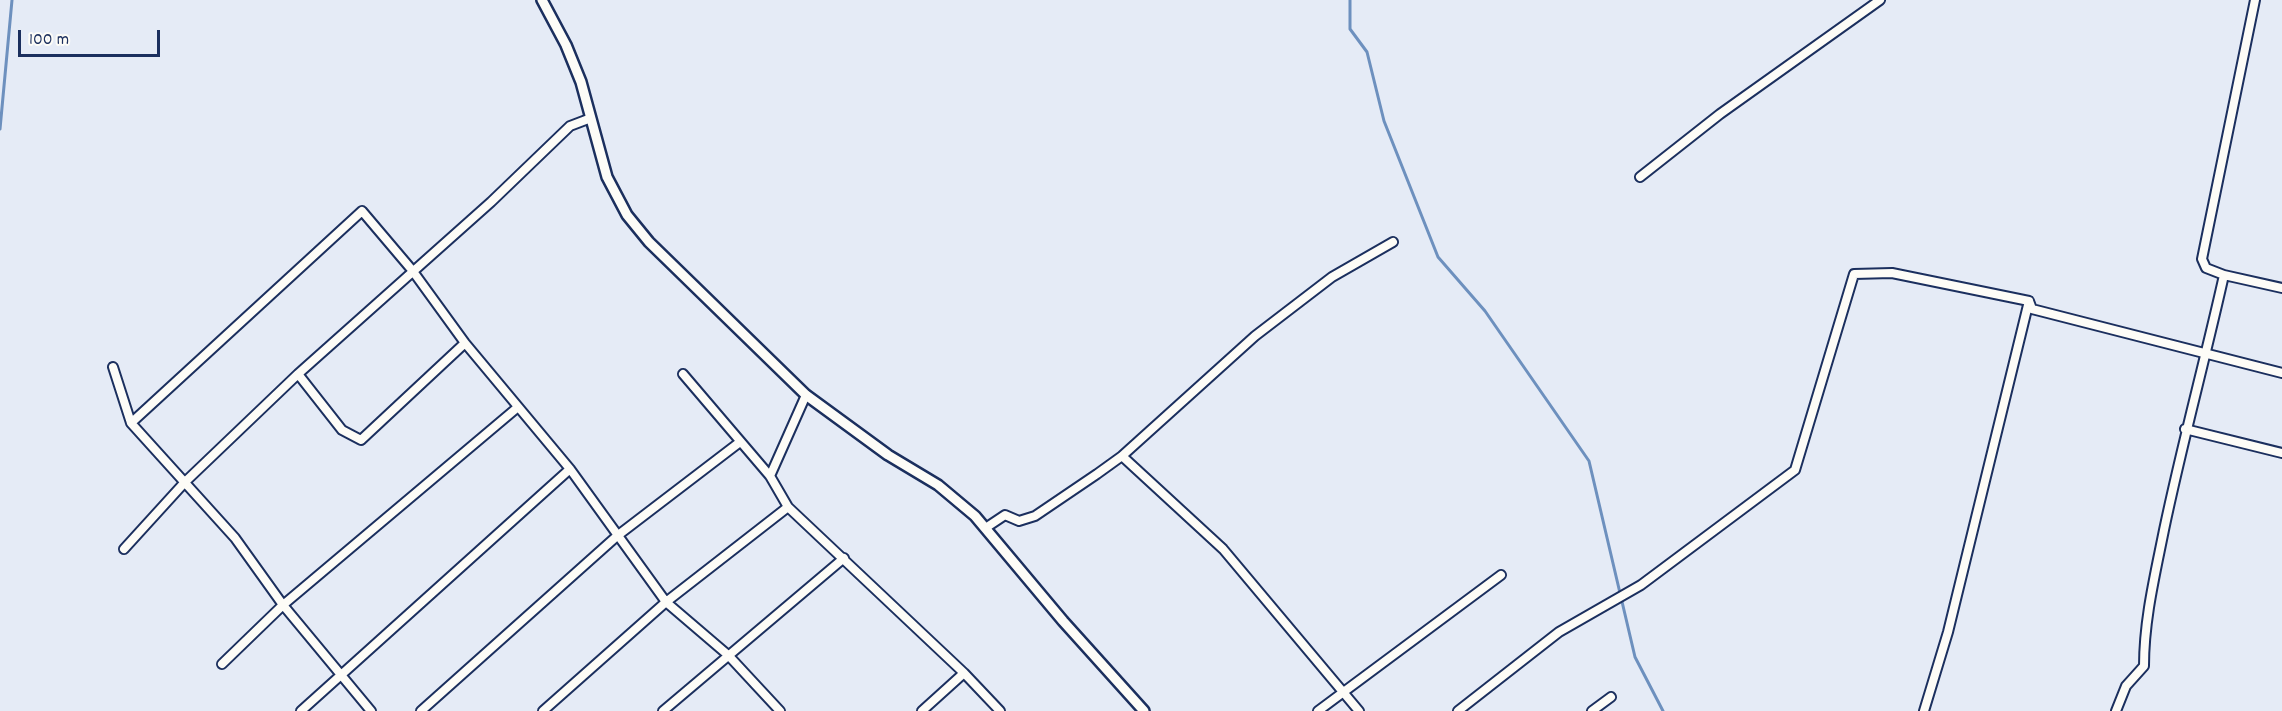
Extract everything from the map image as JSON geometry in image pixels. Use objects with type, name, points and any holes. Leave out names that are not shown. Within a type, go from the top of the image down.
[{"type":"street","points":[[542,0],[567,45],[581,82],[607,177],[627,215],[649,242],[806,395],[888,455],[938,485],[987,527],[1048,604],[1144,711]]},
{"type":"street","points":[[1640,177],[1720,114],[1880,0]]},
{"type":"street","points":[[2255,0],[2202,259],[2206,268],[2224,275],[2282,288]]},
{"type":"street","points":[[124,549],[185,482],[298,374],[491,202],[570,126],[591,118]]},
{"type":"street","points":[[131,423],[362,211],[412,270],[465,342],[570,469],[666,602],[728,655],[780,711]]},
{"type":"street","points":[[987,527],[1005,515],[1019,521],[1035,516],[1122,456],[1255,336],[1332,277],[1393,242]]},
{"type":"street","points":[[1458,711],[1559,632],[1641,585],[1795,470],[1854,274],[1892,273],[2029,301]]},
{"type":"street","points":[[2116,711],[2126,686],[2144,666],[2144,631],[2185,429],[2206,354],[2224,275]]},
{"type":"street","points":[[2029,301],[2032,309],[2282,373]]},
{"type":"street","points":[[1924,711],[1948,632],[2029,301]]},
{"type":"street","points":[[298,374],[342,430],[361,440],[465,342]]},
{"type":"street","points":[[112,367],[131,423],[235,538],[284,605],[371,711]]},
{"type":"street","points":[[683,374],[770,476],[788,507],[964,673],[1000,711]]},
{"type":"street","points":[[770,476],[806,395]]},
{"type":"street","points":[[222,664],[284,605],[518,407]]},
{"type":"street","points":[[2185,429],[2282,453]]},
{"type":"street","points":[[421,711],[617,536],[740,442]]},
{"type":"street","points":[[1122,456],[1223,549],[1359,711]]},
{"type":"street","points":[[301,711],[570,469]]},
{"type":"street","points":[[543,711],[666,602],[788,507]]},
{"type":"street","points":[[663,711],[844,558]]},
{"type":"street","points":[[1318,711],[1501,574]]},
{"type":"street","points":[[922,711],[964,673]]},
{"type":"street","points":[[1592,711],[1611,697]]},
{"type":"waterway","points":[[0,129],[12,0]]},
{"type":"waterway","points":[[1350,0],[1350,29],[1367,52],[1384,121],[1438,257],[1485,311],[1589,461],[1635,657],[1663,711]]}]
